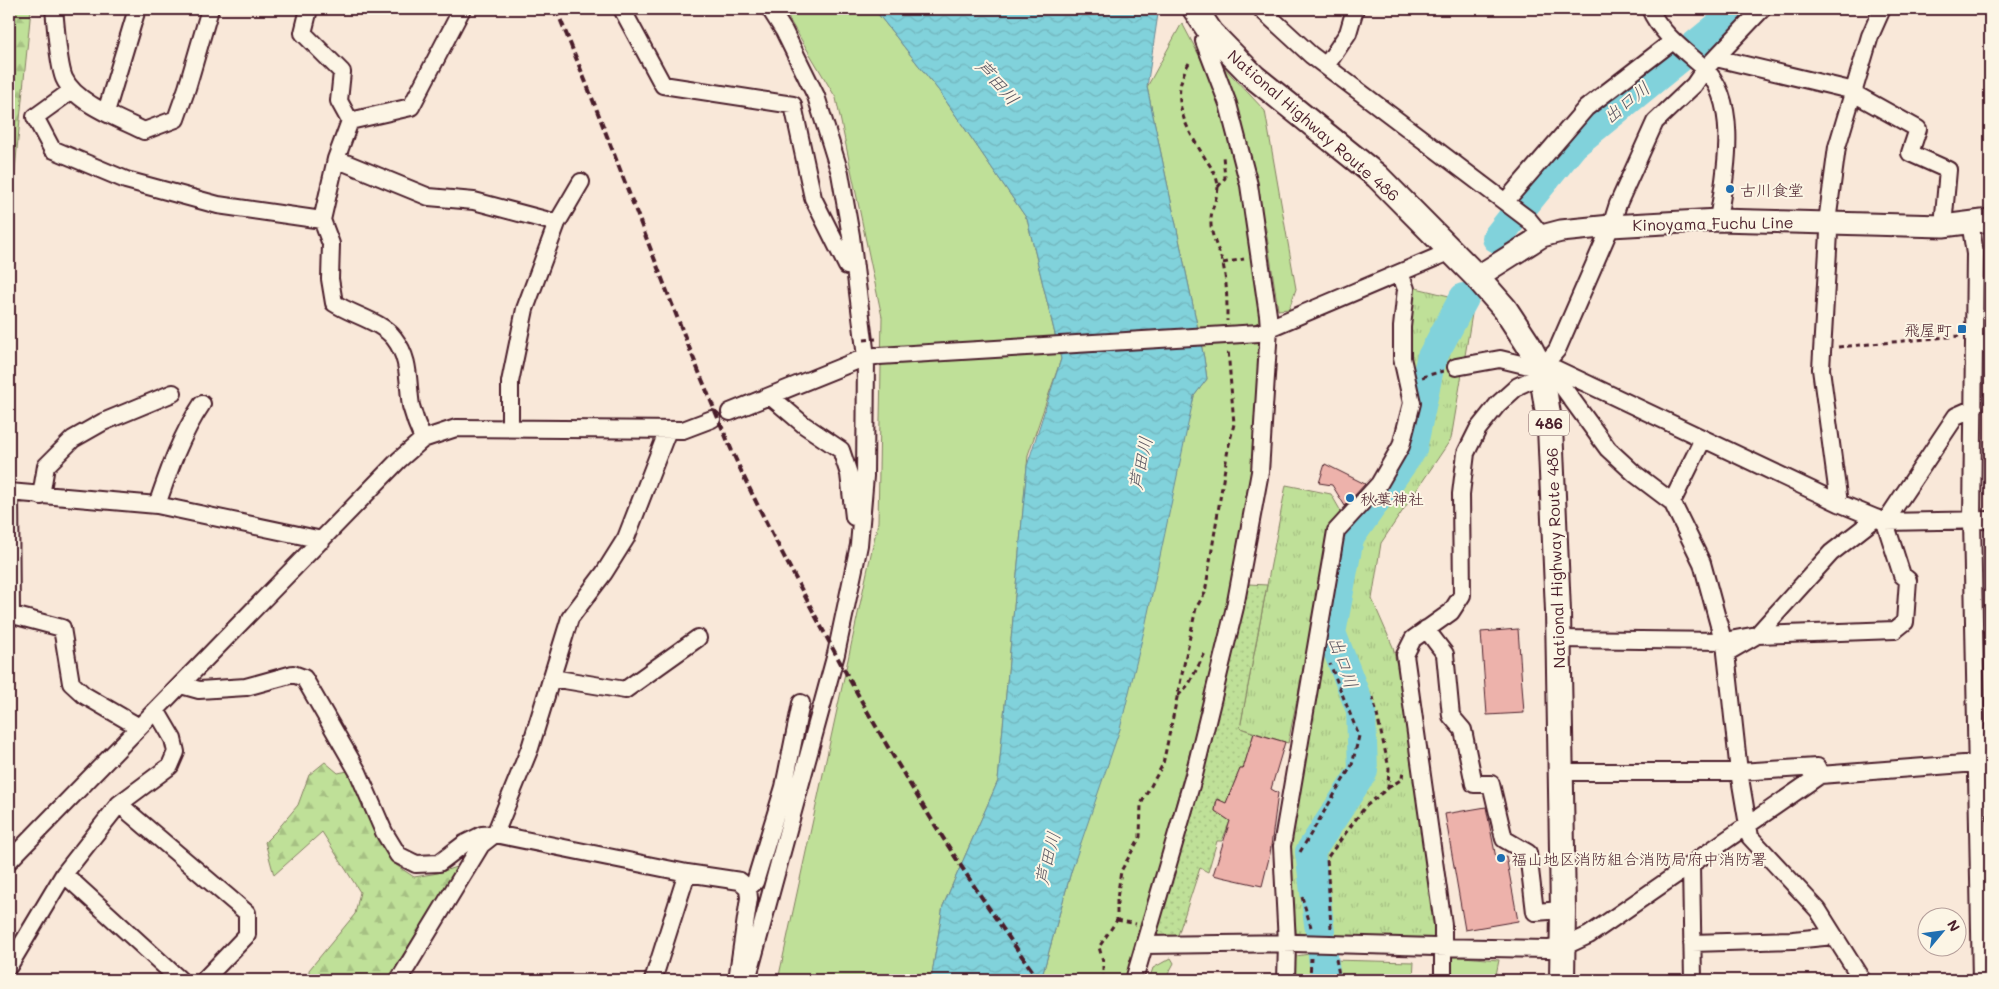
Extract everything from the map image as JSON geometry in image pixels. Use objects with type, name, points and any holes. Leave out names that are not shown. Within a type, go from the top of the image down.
[{"type":"highway","name":"National Highway Route 486","points":[[1195,9],[1211,33],[1254,77],[1376,176],[1478,277],[1505,309],[1528,344],[1541,369],[1550,427],[1558,639],[1563,910],[1562,980]]},
{"type":"main road","name":"Kinoyama Fuchu Line","points":[[1478,277],[1542,236],[1562,231],[1611,226],[1718,220],[1943,226],[1980,220]]},
{"type":"street","points":[[54,9],[63,77],[71,91],[106,112],[144,131],[176,119],[210,9]]},
{"type":"street","points":[[106,112],[137,9]]},
{"type":"street","points":[[309,9],[303,34],[342,72],[339,101],[350,121],[336,159],[322,220],[331,244],[330,279],[334,303],[347,312],[371,321],[394,338],[409,371],[411,404],[416,424],[423,438]]},
{"type":"street","points":[[350,121],[411,107],[462,9]]},
{"type":"street","points":[[622,9],[663,85],[793,105],[813,198],[847,266],[855,267]]},
{"type":"street","points":[[747,980],[836,654],[859,545],[873,357],[855,267],[840,173],[816,96],[784,30],[770,9]]},
{"type":"street","points":[[1261,9],[1311,55],[1529,220],[1542,236]]},
{"type":"street","points":[[1326,66],[1348,33],[1355,9]]},
{"type":"street","points":[[1650,9],[1652,15],[1673,41],[1710,63],[1846,89],[1918,129],[1910,153],[1948,170],[1943,226]]},
{"type":"street","points":[[1443,980],[1439,948],[1444,926],[1405,655],[1413,639],[1451,612],[1462,595],[1461,494],[1466,453],[1478,429],[1498,404],[1518,386],[1532,380],[1557,350],[1611,226],[1618,204],[1655,122],[1694,85],[1710,63],[1762,9]]},
{"type":"street","points":[[1839,503],[1821,369],[1829,233],[1827,222],[1837,147],[1870,36],[1882,9]]},
{"type":"street","points":[[1134,980],[1194,776],[1235,607],[1260,472],[1264,330],[1259,255],[1249,184],[1228,104],[1204,41],[1211,33]]},
{"type":"street","points":[[1505,202],[1586,108],[1673,41]]},
{"type":"street","points":[[1710,63],[1726,108],[1726,171],[1718,220]]},
{"type":"street","points":[[71,91],[36,117],[52,149],[126,180],[218,205],[322,220]]},
{"type":"street","points":[[336,159],[430,197],[474,201],[557,223]]},
{"type":"street","points":[[510,428],[510,382],[525,309],[557,223],[581,182]]},
{"type":"street","points":[[1980,220],[1975,254],[1980,341],[1974,408],[1972,520],[1983,762],[1981,980]]},
{"type":"street","points":[[730,412],[873,357],[1264,330],[1451,251]]},
{"type":"street","points":[[1286,980],[1291,943],[1282,846],[1336,531],[1379,484],[1401,446],[1412,403],[1402,358],[1402,327],[1406,289],[1400,273]]},
{"type":"street","points":[[1456,367],[1500,359],[1541,369],[1556,369],[1839,503],[1881,520],[1990,520]]},
{"type":"street","points":[[1541,369],[1562,386],[1608,449],[1635,474],[1672,502],[1702,563],[1725,647],[1739,772],[1750,837],[1818,910],[1862,980]]},
{"type":"street","points":[[41,496],[46,466],[73,439],[103,422],[173,393]]},
{"type":"street","points":[[770,396],[804,425],[842,450],[849,474],[854,520],[860,525]]},
{"type":"street","points":[[157,505],[179,446],[190,422],[202,404]]},
{"type":"street","points":[[1757,635],[1831,553],[1881,520],[1956,416],[1974,408]]},
{"type":"street","points":[[9,861],[399,460],[423,438],[456,428],[683,430],[712,419]]},
{"type":"street","points":[[399,980],[481,844],[495,834],[530,748],[570,618],[604,573],[626,538],[668,430]]},
{"type":"street","points":[[1672,502],[1703,439]]},
{"type":"street","points":[[139,727],[84,695],[72,683],[62,628],[10,614],[9,492],[157,505],[322,540]]},
{"type":"street","points":[[1558,639],[1725,647],[1757,635],[1895,630],[1905,622],[1908,580],[1902,575],[1881,520]]},
{"type":"street","points":[[1426,630],[1445,654],[1451,716],[1463,730],[1474,784],[1491,784],[1504,839],[1528,853],[1535,912],[1563,910]]},
{"type":"street","points":[[552,678],[625,690],[698,638]]},
{"type":"street","points":[[181,684],[199,690],[246,686],[294,674],[304,678],[358,772],[384,832],[398,855],[416,864],[439,864],[464,844],[482,835],[495,834],[687,873],[740,881],[748,888],[749,898],[737,980]]},
{"type":"street","points":[[748,888],[755,882],[784,787],[801,703]]},
{"type":"street","points":[[9,966],[64,874],[119,804],[170,766],[176,752],[173,739],[156,710]]},
{"type":"street","points":[[1144,945],[1291,943],[1439,948],[1549,949],[1563,947],[1589,935],[1820,775],[1983,762]]},
{"type":"street","points":[[1561,772],[1739,772],[1816,766],[1820,775]]},
{"type":"street","points":[[119,804],[247,913],[246,935],[204,980]]},
{"type":"street","points":[[1691,866],[1693,980]]},
{"type":"street","points":[[653,980],[687,873]]},
{"type":"street","points":[[64,874],[180,980]]},
{"type":"street","points":[[1692,943],[1793,940],[1834,936]]},
{"type":"path","points":[[1188,63],[1182,75],[1179,98],[1182,118],[1216,175],[1218,187],[1211,220],[1215,244],[1223,263],[1228,323]]},
{"type":"path","points":[[1223,263],[1259,255]]},
{"type":"path","points":[[1822,348],[1980,341]]},
{"type":"path","points":[[1103,980],[1103,962],[1100,948],[1117,920],[1117,899],[1121,871],[1140,837],[1141,804],[1163,764],[1196,608],[1205,593],[1228,449],[1234,424],[1228,342]]},
{"type":"path","points":[[1418,378],[1456,367]]},
{"type":"path","points":[[1300,858],[1300,849],[1352,765],[1359,736],[1328,659]]},
{"type":"path","points":[[1331,932],[1327,858],[1365,807],[1388,788],[1389,768],[1373,697]]},
{"type":"path","points":[[1301,892],[1311,934]]},
{"type":"path","points":[[1310,980],[1311,950]]},
{"type":"path","points":[[1335,950],[1340,980]]},
{"type":"green space","points":[[9,9],[31,9],[10,220],[9,219]]},
{"type":"green space","points":[[783,9],[874,9],[939,91],[1027,219],[1061,359],[1028,455],[998,781],[943,906],[931,980],[778,980],[878,522],[882,317],[836,98]]},
{"type":"green space","points":[[1182,23],[1210,76],[1241,177],[1259,303],[1262,351],[1253,465],[1223,630],[1128,980],[1041,980],[1071,872],[1194,396],[1207,379],[1147,87]]},
{"type":"green space","points":[[1221,64],[1265,111],[1296,289],[1289,309],[1278,310],[1266,230]]},
{"type":"green space","points":[[1412,287],[1474,302],[1451,439],[1381,543],[1372,599],[1393,647],[1411,730],[1436,932],[1434,941],[1294,933],[1289,852],[1341,535],[1405,452]]},
{"type":"green space","points":[[1286,485],[1331,494],[1343,515],[1332,528],[1288,743],[1240,728]]},
{"type":"green space","points":[[1249,584],[1267,585],[1240,728],[1254,733],[1243,769],[1240,769],[1226,803],[1216,799],[1215,811],[1230,821],[1222,841],[1217,841],[1208,872],[1200,868],[1178,935],[1164,940],[1156,933],[1220,699]]},
{"type":"green space","points":[[325,762],[338,773],[353,770],[371,823],[396,865],[414,877],[438,873],[459,866],[387,980],[309,980],[309,970],[355,914],[360,892],[322,832],[274,875],[265,842],[298,805],[309,775]]},
{"type":"green space","points":[[1316,953],[1319,980],[1293,980],[1296,956]]},
{"type":"green space","points":[[1451,956],[1499,960],[1495,980],[1449,980]]},
{"type":"green space","points":[[1171,958],[1174,963],[1165,980],[1149,980],[1153,968]]},
{"type":"green space","points":[[1331,960],[1414,962],[1413,980],[1331,980]]},
{"type":"water","name":"芦田川","points":[[874,9],[1155,9],[1158,14],[1147,87],[1207,379],[1194,396],[1145,627],[1120,729],[1071,872],[1041,980],[931,980],[943,906],[998,781],[1027,466],[1061,359],[1027,219],[939,91]]},
{"type":"building","name":"秋葉神社","points":[[1325,464],[1365,484],[1345,506],[1332,485],[1319,483]]},
{"type":"building","points":[[1518,629],[1524,713],[1487,715],[1481,632]]},
{"type":"building","points":[[1254,733],[1285,742],[1271,789],[1278,793],[1270,854],[1262,886],[1213,875],[1230,821],[1215,811],[1217,799],[1226,803],[1240,769],[1243,769]]},
{"type":"building","points":[[1486,807],[1496,858],[1506,856],[1518,921],[1465,930],[1445,814]]},
{"type":"waterway","name":"出口川","points":[[1525,204],[1573,145],[1725,21],[1735,9]]},
{"type":"waterway","name":"出口川","points":[[1497,238],[1511,220]]},
{"type":"waterway","name":"出口川","points":[[1326,980],[1310,852],[1363,771],[1361,710],[1331,633],[1349,538],[1412,449],[1431,359],[1464,298]]},
{"type":"railway","points":[[556,9],[709,396],[732,451],[762,514],[841,664],[921,803],[978,892],[1039,980]]},
{"type":"place","name":"古川食堂","points":[[1730,189]]},
{"type":"place","name":"飛屋町","points":[[1962,329]]},
{"type":"place","name":"秋葉神社","points":[[1350,498]]},
{"type":"place","name":"福山地区消防組合消防局府中消防署","points":[[1501,858]]}]
